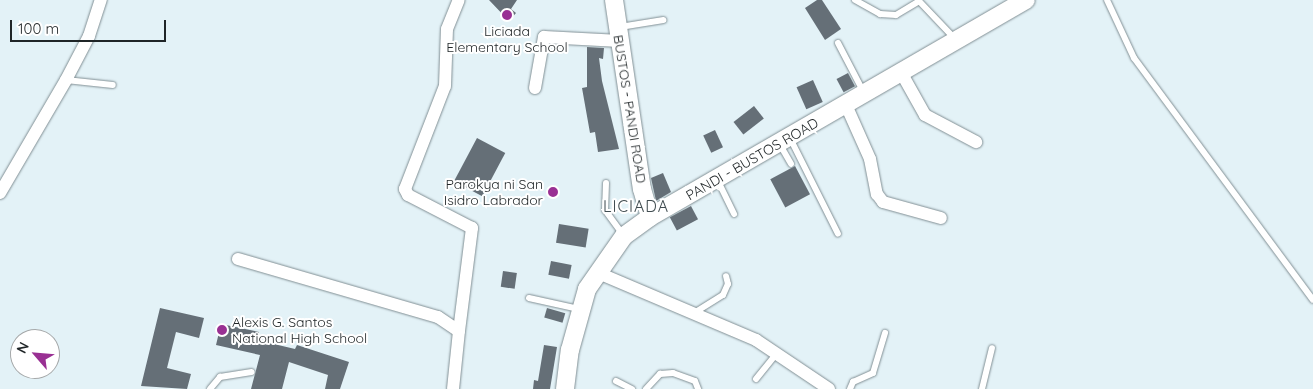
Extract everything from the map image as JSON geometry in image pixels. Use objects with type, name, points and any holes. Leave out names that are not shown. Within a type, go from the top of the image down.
[{"type":"main road","name":"BUSTOS - PANDI ROAD","points":[[614,0],[642,189],[650,217]]},
{"type":"main road","name":"PANDI - BUSTOS ROAD","points":[[565,389],[580,309],[596,272],[624,236],[650,217],[902,74],[1026,0]]},
{"type":"street","points":[[0,193],[5,172],[66,80],[89,36],[101,0]]},
{"type":"street","points":[[453,389],[472,228],[408,195],[405,189],[446,86],[447,29],[459,0]]},
{"type":"street","points":[[535,88],[544,37],[619,34]]},
{"type":"street","points":[[902,74],[925,115],[976,142]]},
{"type":"street","points":[[846,105],[870,159],[877,194],[883,202],[941,218]]},
{"type":"street","points":[[238,259],[430,315],[459,330]]},
{"type":"street","points":[[596,272],[694,313],[777,353],[829,389]]},
{"type":"lane","points":[[855,0],[880,14],[896,15],[920,1],[956,41]]},
{"type":"lane","points":[[1107,0],[1134,58],[1313,300]]},
{"type":"lane","points":[[619,34],[663,20]]},
{"type":"lane","points":[[838,43],[865,95]]},
{"type":"lane","points":[[66,80],[113,85]]},
{"type":"lane","points":[[784,140],[791,164]]},
{"type":"lane","points":[[784,140],[838,234]]},
{"type":"lane","points":[[717,178],[734,214]]},
{"type":"lane","points":[[606,183],[605,210],[624,236]]},
{"type":"lane","points":[[694,313],[723,294],[728,284],[726,276]]},
{"type":"lane","points":[[529,298],[580,309]]},
{"type":"lane","points":[[850,389],[853,382],[873,372],[885,333]]},
{"type":"lane","points":[[982,389],[992,348]]},
{"type":"lane","points":[[756,379],[777,353]]},
{"type":"lane","points":[[210,389],[220,377],[252,372]]},
{"type":"lane","points":[[646,389],[660,374],[673,373],[695,381],[698,389]]},
{"type":"lane","points":[[616,381],[632,389]]},
{"type":"building","points":[[489,0],[517,0],[511,9],[516,13],[509,21]]},
{"type":"building","points":[[817,0],[822,0],[841,29],[825,40],[805,8]]},
{"type":"building","points":[[587,47],[604,48],[603,59],[599,58],[602,81],[619,149],[598,152],[595,132],[590,133],[582,88],[587,87]]},
{"type":"building","points":[[848,73],[855,86],[844,92],[837,79]]},
{"type":"building","points":[[813,80],[823,102],[806,109],[797,87]]},
{"type":"building","points":[[754,106],[764,119],[743,135],[734,122]]},
{"type":"building","points":[[715,130],[723,147],[711,153],[703,135]]},
{"type":"building","points":[[477,138],[505,153],[482,196],[454,181]]},
{"type":"building","points":[[795,166],[810,194],[785,207],[770,179]]},
{"type":"building","points":[[663,173],[671,192],[656,201],[651,178]]},
{"type":"building","points":[[691,206],[698,219],[677,231],[670,217]]},
{"type":"building","points":[[559,224],[589,229],[586,247],[556,243]]},
{"type":"building","points":[[551,261],[572,265],[569,279],[548,275]]},
{"type":"building","points":[[503,271],[517,273],[515,289],[501,287]]},
{"type":"building","points":[[160,308],[204,318],[199,338],[176,332],[167,368],[191,374],[187,389],[141,386]]},
{"type":"building","points":[[547,308],[565,313],[563,323],[544,318]]},
{"type":"building","points":[[221,324],[259,332],[257,340],[295,349],[297,345],[349,362],[340,389],[325,389],[328,375],[289,362],[282,389],[251,389],[260,355],[216,345]]},
{"type":"building","points":[[544,345],[557,347],[550,389],[533,389],[534,380],[538,381]]},
{"type":"place","name":"Liciada Elementary School","points":[[507,15]]},
{"type":"place","name":"Parokya ni San Isidro Labrador","points":[[553,192]]},
{"type":"place","name":"Alexis G. Santos National High School","points":[[222,330]]},
{"type":"district","name":"LICIADA","points":[[636,206]]}]
